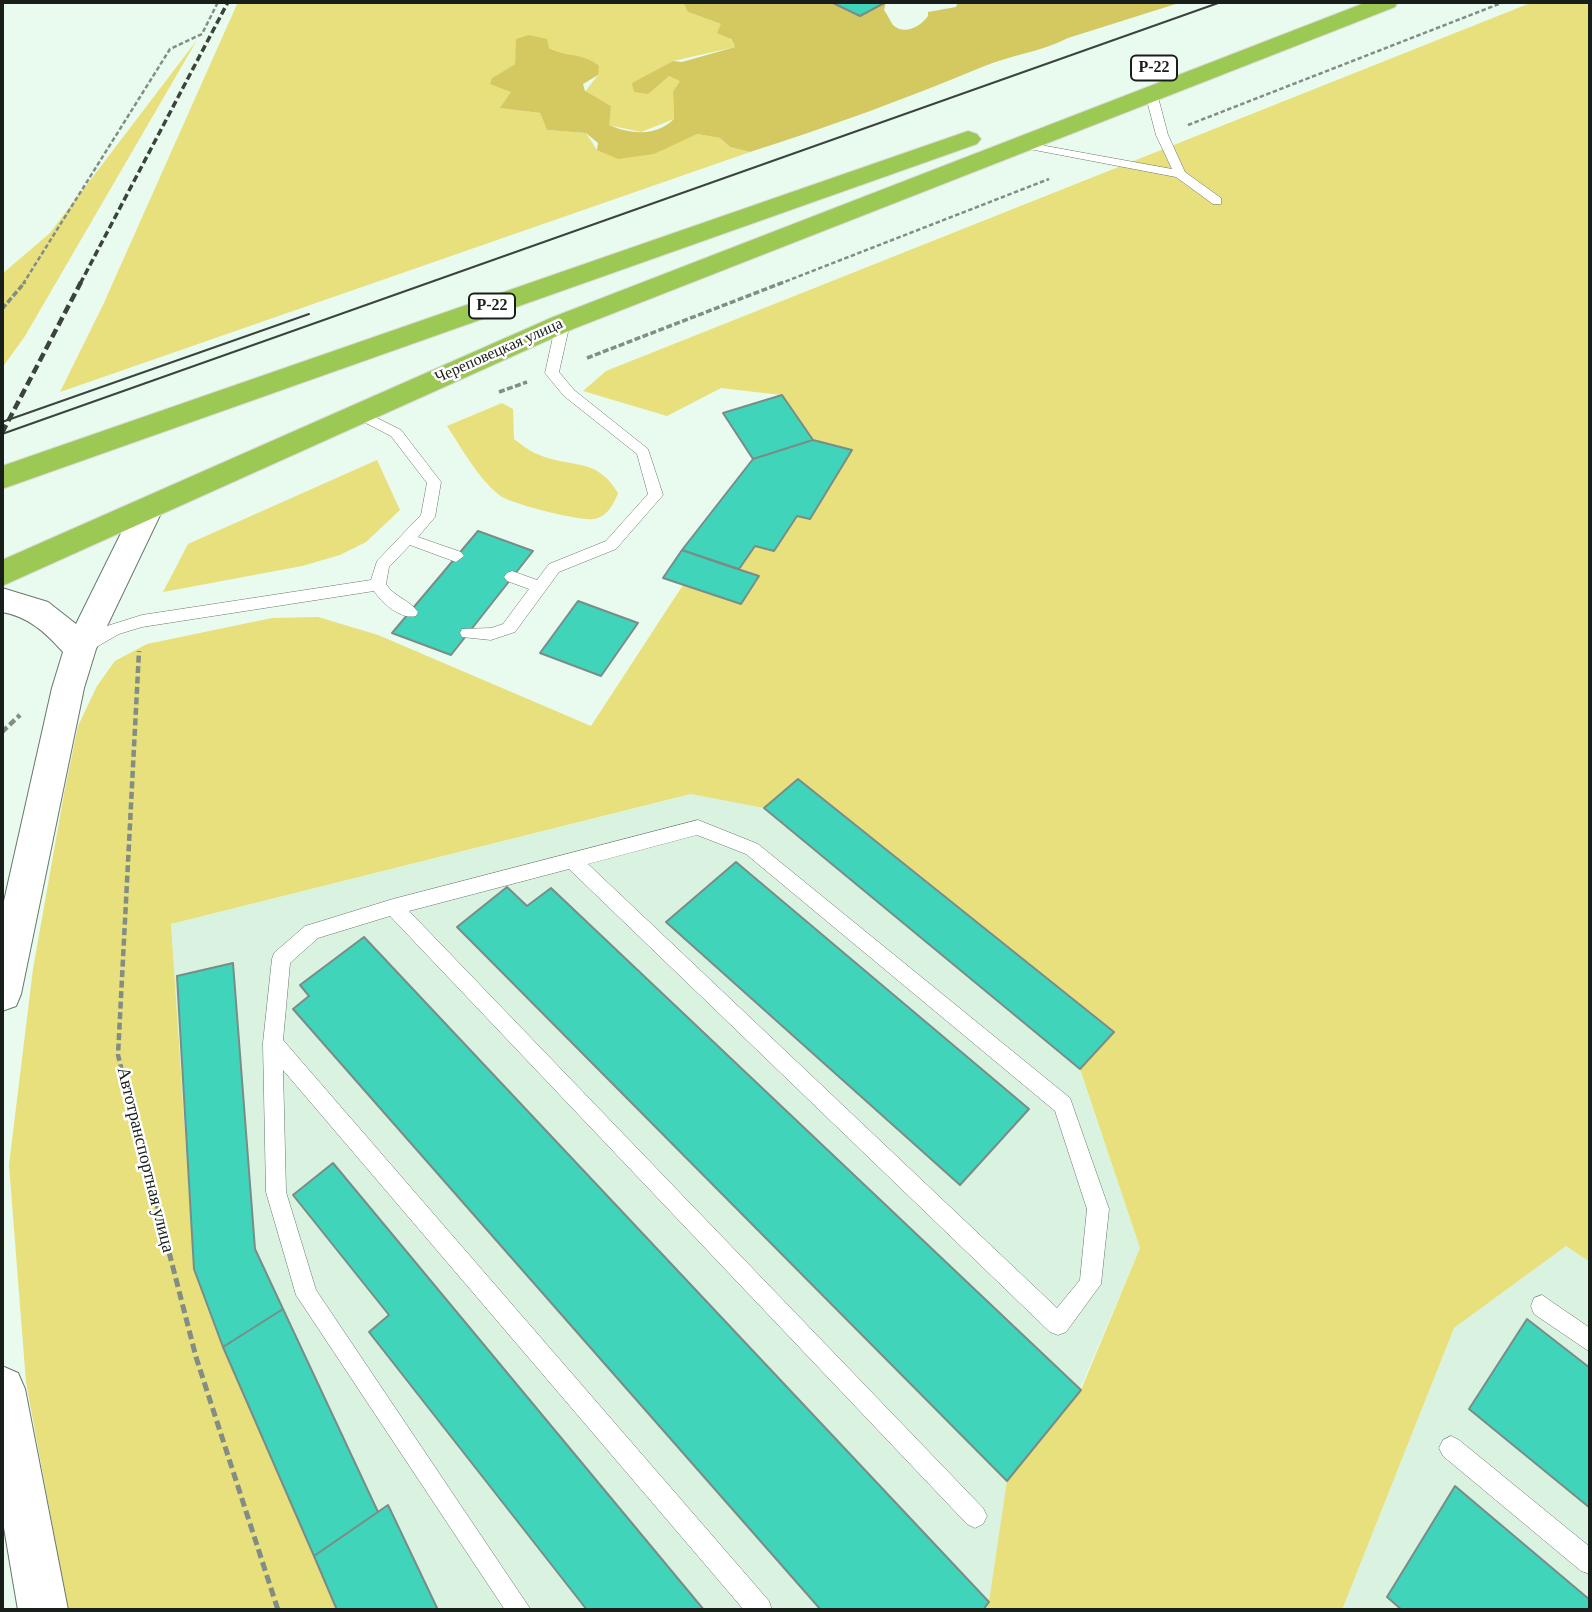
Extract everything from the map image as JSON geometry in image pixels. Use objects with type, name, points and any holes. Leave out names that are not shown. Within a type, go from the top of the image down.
[{"type":"highway","name":"Р-22","points":[[2,478],[1002,140],[1327,2]]},
{"type":"highway","name":"Р-22","points":[[1149,76],[1387,2]]},
{"type":"highway","name":"Череповецкая улица","points":[[2,574],[563,323],[1002,140]]},
{"type":"street","points":[[2,994],[68,688],[80,649],[148,509]]},
{"type":"street","points":[[2,600],[27,604],[51,618],[80,649]]},
{"type":"street","points":[[2,1389],[43,1610]]},
{"type":"lane","points":[[1149,76],[1162,135],[1180,174]]},
{"type":"lane","points":[[1002,140],[1180,174],[1217,201]]},
{"type":"lane","points":[[468,633],[491,634],[509,628],[554,568],[611,545],[656,495],[643,452],[569,393],[552,373],[563,323]]},
{"type":"lane","points":[[359,414],[396,433],[435,482],[428,517],[382,565],[378,585],[386,597],[410,612]]},
{"type":"lane","points":[[408,539],[456,556]]},
{"type":"lane","points":[[512,577],[540,587]]},
{"type":"lane","points":[[80,649],[113,631],[142,621],[378,585]]},
{"type":"lane","points":[[519,1610],[307,1295],[276,1192],[273,1043],[281,959],[312,932],[393,907],[574,862],[698,827],[752,849],[1063,1105],[1098,1209],[1090,1284],[1058,1324],[574,862]]},
{"type":"lane","points":[[393,907],[975,1516]]},
{"type":"lane","points":[[273,1043],[761,1610]]},
{"type":"lane","points":[[1542,1306],[1590,1341]]},
{"type":"lane","points":[[1451,1448],[1590,1562]]},
{"type":"path","points":[[2,309],[27,278],[170,49],[202,34],[218,2]]},
{"type":"path","points":[[1162,135],[1504,2]]},
{"type":"path","points":[[487,396],[1059,175]]},
{"type":"path","name":"Автотранспортная улица","points":[[139,652],[118,1055],[196,1357],[278,1610]]},
{"type":"shaded area","points":[[238,2],[690,2],[688,12],[721,24],[735,47],[673,61],[633,83],[669,76],[681,80],[673,93],[674,119],[641,132],[608,125],[611,106],[585,92],[598,75],[549,48],[517,39],[515,64],[492,78],[512,92],[501,108],[540,113],[547,130],[586,133],[597,150],[697,134],[720,138],[730,147],[750,152],[60,392],[103,305]]},
{"type":"shaded area","points":[[831,2],[860,15],[886,2],[884,10],[893,25],[908,30],[921,23],[928,16],[928,12],[956,7],[958,2],[1182,2],[993,63],[867,112],[750,152],[730,147],[720,138],[697,134],[654,154],[618,159],[597,150],[598,143],[586,133],[547,130],[540,113],[500,108],[511,92],[490,84],[492,78],[515,64],[516,39],[529,35],[547,39],[549,48],[555,51],[587,59],[599,66],[598,75],[583,84],[585,91],[611,106],[609,125],[643,132],[667,125],[674,119],[673,92],[680,81],[669,76],[648,94],[634,92],[632,83],[673,61],[682,62],[735,47],[731,39],[717,33],[721,24],[688,12],[684,4]]},
{"type":"shaded area","points":[[1533,2],[1590,2],[1590,1262],[1566,1246],[1454,1328],[1342,1610],[983,1610],[989,1602],[1007,1481],[1081,1390],[1140,1248],[1080,1069],[1114,1032],[798,779],[764,808],[691,794],[171,924],[194,1269],[223,1347],[337,1610],[68,1610],[26,1382],[9,1165],[33,969],[78,726],[97,686],[115,661],[147,644],[272,618],[318,617],[378,635],[591,726],[683,585],[741,604],[759,577],[739,569],[755,546],[797,516],[810,519],[852,450],[813,440],[781,395],[721,388],[667,416],[583,391],[606,371]]},
{"type":"shaded area","points":[[197,40],[25,336],[2,368],[2,274],[50,233]]},
{"type":"shaded area","points":[[502,403],[513,409],[514,439],[525,447],[549,458],[592,468],[610,481],[618,493],[606,513],[594,519],[560,515],[506,499],[491,488],[447,426]]},
{"type":"shaded area","points":[[377,460],[400,510],[366,542],[340,555],[302,566],[163,592],[188,544]]},
{"type":"shaded area","points":[[798,779],[1114,1032],[1080,1070],[1140,1248],[989,1602],[983,1610],[337,1610],[223,1347],[194,1269],[171,924],[692,794],[764,808]]},
{"type":"shaded area","points":[[1566,1246],[1590,1262],[1590,1610],[1342,1610],[1454,1328]]},
{"type":"building","points":[[831,2],[886,2],[860,16]]},
{"type":"building","points":[[782,395],[813,440],[753,459],[723,413]]},
{"type":"building","points":[[813,440],[852,450],[810,519],[797,516],[774,551],[755,546],[739,569],[682,550],[753,459]]},
{"type":"building","points":[[478,531],[533,551],[451,655],[392,633]]},
{"type":"building","points":[[682,550],[759,576],[741,604],[663,578]]},
{"type":"building","points":[[578,601],[638,623],[601,676],[540,653]]},
{"type":"building","points":[[798,779],[1114,1032],[1080,1069],[764,808]]},
{"type":"building","points":[[736,862],[1029,1109],[960,1185],[666,922]]},
{"type":"building","points":[[507,887],[527,906],[551,888],[1081,1390],[1007,1481],[457,927]]},
{"type":"building","points":[[364,937],[989,1602],[983,1610],[821,1610],[293,1009],[309,996],[300,985]]},
{"type":"building","points":[[233,963],[255,1249],[283,1309],[223,1347],[194,1269],[177,976]]},
{"type":"building","points":[[333,1163],[704,1610],[587,1610],[369,1332],[389,1315],[293,1195]]},
{"type":"building","points":[[283,1309],[378,1512],[314,1556],[223,1347]]},
{"type":"building","points":[[1527,1319],[1590,1368],[1590,1508],[1469,1409]]},
{"type":"building","points":[[1455,1486],[1590,1600],[1590,1610],[1402,1610],[1387,1597]]},
{"type":"building","points":[[388,1505],[438,1610],[337,1610],[314,1556]]},
{"type":"tram line","points":[[2,434],[1221,2]]},
{"type":"tram line","points":[[2,422],[309,314]]},
{"type":"railway","points":[[80,284],[228,2]]},
{"type":"railway","points":[[2,433],[81,282]]}]
